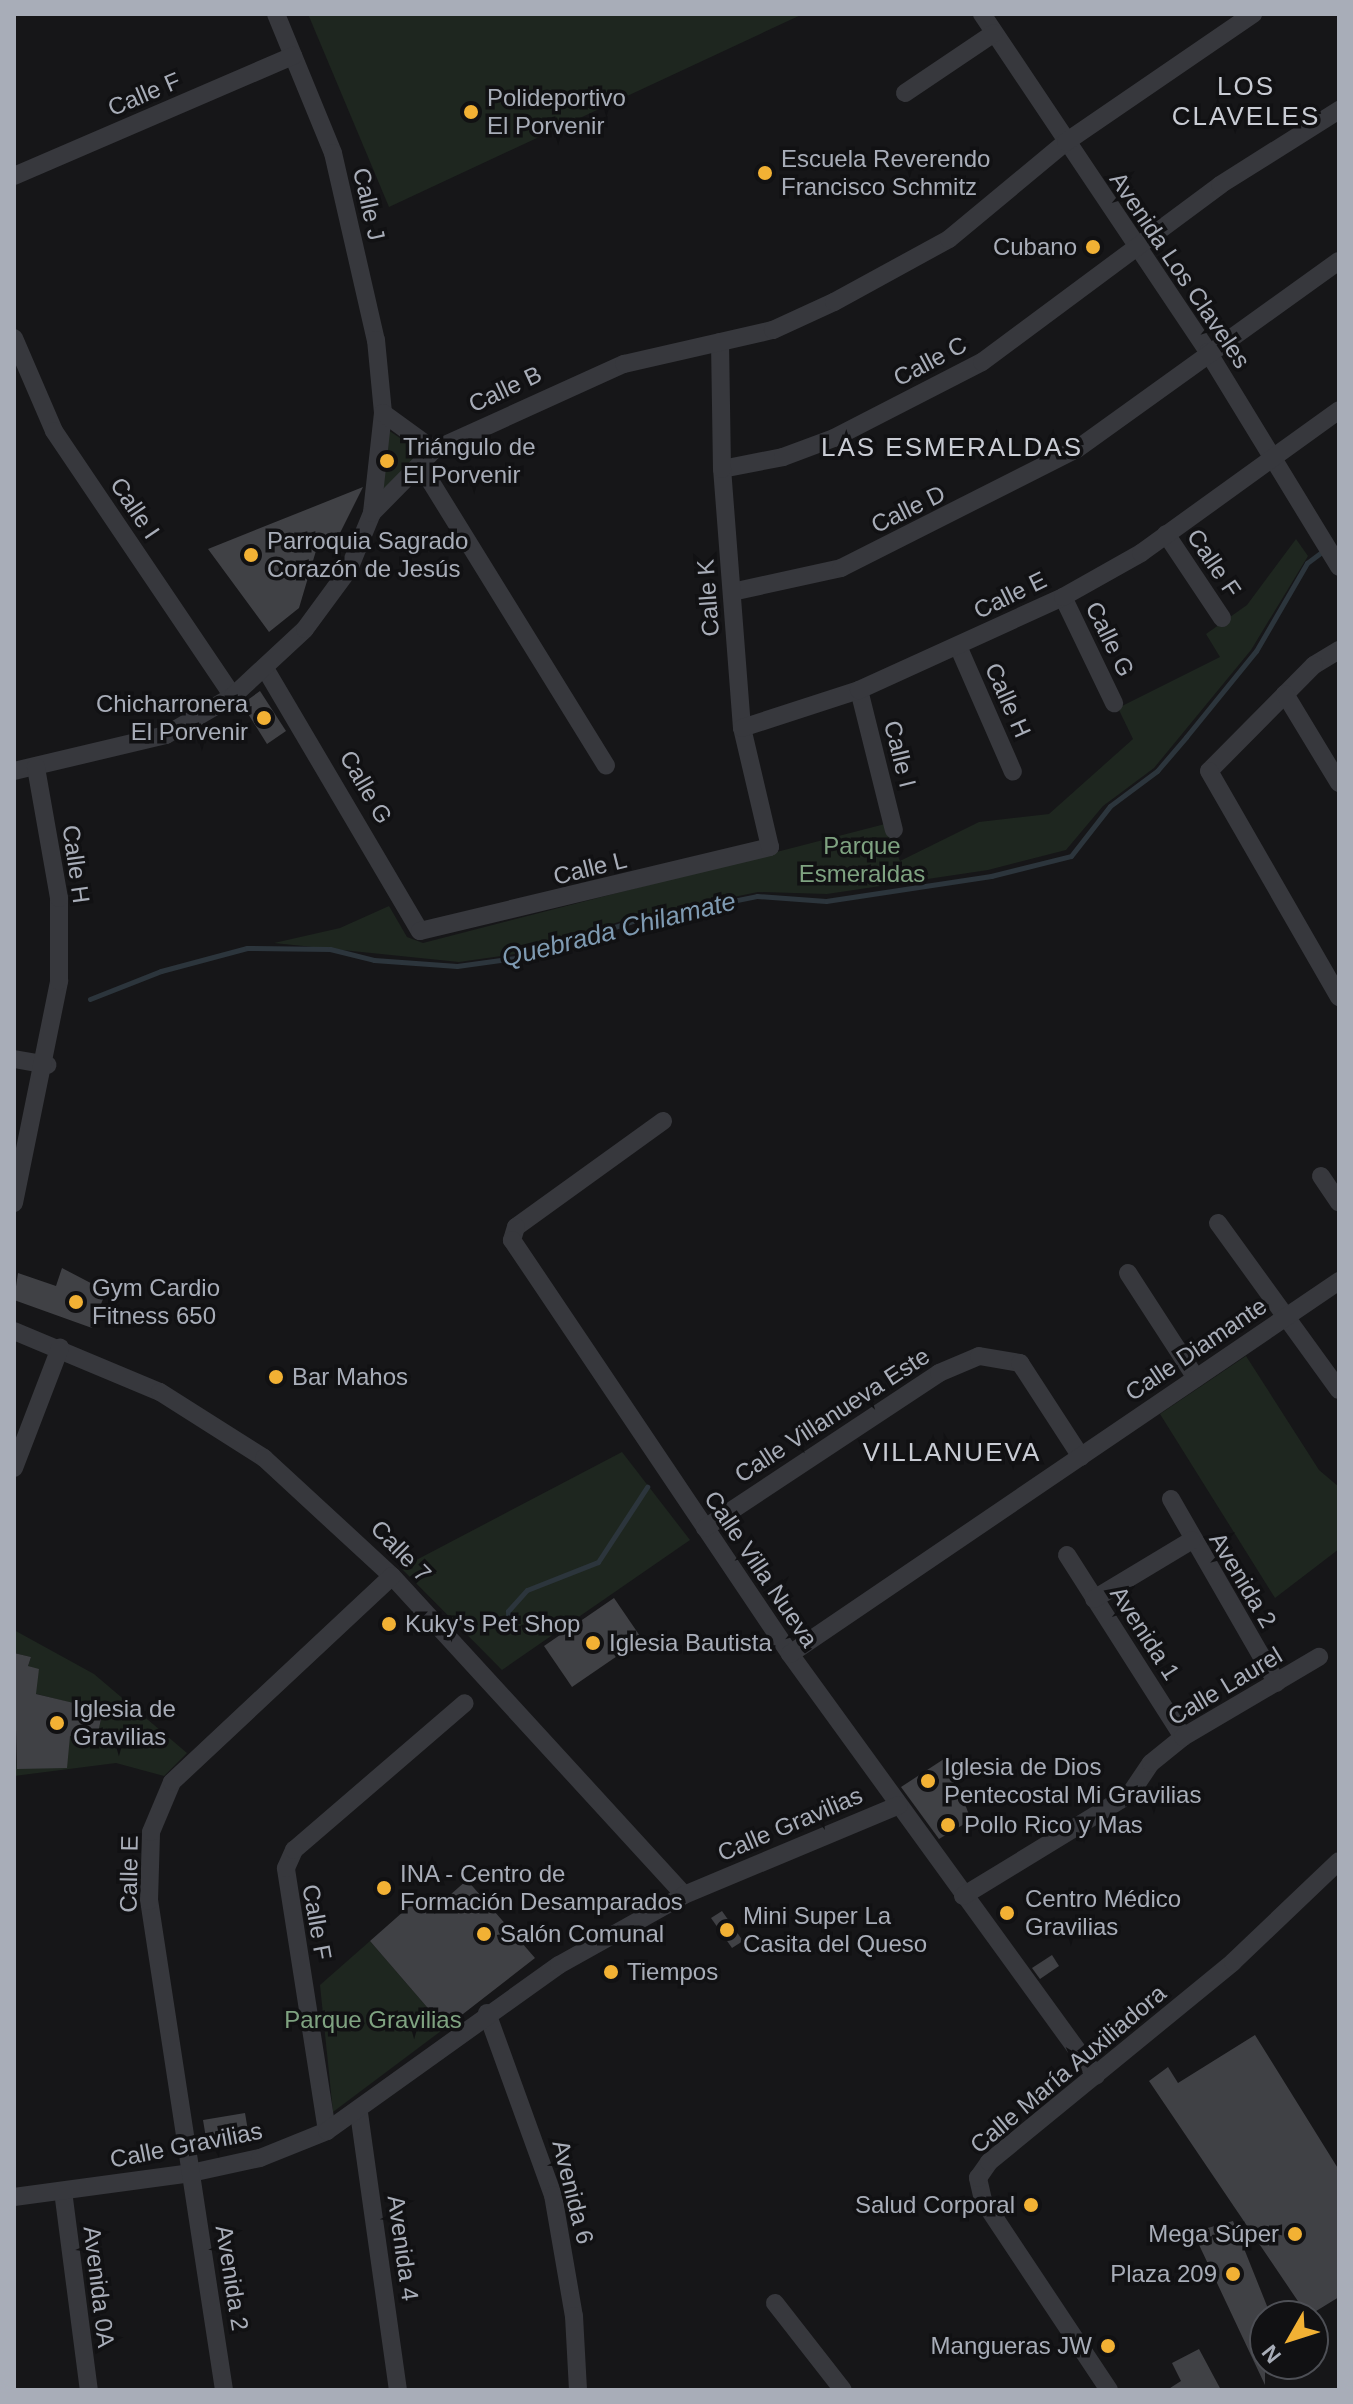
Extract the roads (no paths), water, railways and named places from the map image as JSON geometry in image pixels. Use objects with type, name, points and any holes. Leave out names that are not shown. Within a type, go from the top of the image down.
[{"type":"street","name":"Calle J","points":[[276,14],[333,153],[376,340],[383,413],[372,513]]},
{"type":"street","name":"Avenida Los Claveles","points":[[982,14],[1208,352],[1336,562]]},
{"type":"street","name":"Calle B","points":[[14,771],[166,735],[233,696],[266,670],[349,569],[372,513],[434,450],[624,364],[773,330],[949,239],[1066,142],[1253,14]]},
{"type":"street","points":[[905,93],[994,33]]},
{"type":"street","name":"Calle F","points":[[14,176],[293,56]]},
{"type":"street","name":"Calle C","points":[[722,469],[783,457],[834,438],[982,362],[1138,250],[1220,185],[1339,110]]},
{"type":"street","name":"Calle D","points":[[732,592],[841,568],[1077,449],[1208,352],[1339,261]]},
{"type":"street","name":"Calle I","points":[[14,338],[54,431],[233,696]]},
{"type":"street","name":"Calle K","points":[[720,342],[722,469],[742,728],[770,847]]},
{"type":"street","name":"Calle E","points":[[742,728],[859,690],[1063,597],[1166,534],[1339,410]]},
{"type":"street","points":[[383,413],[434,450]]},
{"type":"street","points":[[421,466],[606,765]]},
{"type":"street","name":"Calle F","points":[[1166,534],[1222,618]]},
{"type":"street","name":"Calle G","points":[[1063,597],[1114,703]]},
{"type":"street","name":"Calle H","points":[[958,646],[1013,772]]},
{"type":"street","points":[[1339,650],[1285,694],[1209,771],[1339,997]]},
{"type":"street","name":"Calle G","points":[[266,670],[420,931]]},
{"type":"street","name":"Calle I","points":[[859,690],[894,830]]},
{"type":"street","points":[[1285,694],[1339,783]]},
{"type":"street","name":"Calle H","points":[[14,1203],[47,1065],[59,981],[59,898],[36,767]]},
{"type":"street","name":"Calle L","points":[[420,931],[770,847]]},
{"type":"street","points":[[14,1059],[47,1065]]},
{"type":"street","name":"Calle Villa Nueva","points":[[663,1121],[516,1227],[512,1240],[790,1654],[1096,2076]]},
{"type":"street","points":[[1321,1176],[1339,1203]]},
{"type":"street","points":[[1218,1223],[1339,1390]]},
{"type":"street","points":[[1128,1273],[1196,1378]]},
{"type":"street","name":"Calle Diamante","points":[[790,1654],[1339,1281]]},
{"type":"street","name":"Calle 7","points":[[14,1331],[160,1392],[264,1458],[392,1576],[684,1895]]},
{"type":"street","points":[[14,1468],[60,1348]]},
{"type":"street","name":"Calle Villanueva Este","points":[[705,1528],[939,1373],[979,1356],[1020,1363],[1081,1457]]},
{"type":"street","name":"Avenida 2","points":[[1171,1499],[1277,1683]]},
{"type":"street","points":[[1094,1599],[1192,1540]]},
{"type":"street","name":"Avenida 1","points":[[1067,1555],[1183,1737]]},
{"type":"street","name":"Calle E","points":[[191,2173],[149,1901],[151,1832],[172,1782],[392,1576]]},
{"type":"street","name":"Calle Laurel","points":[[963,1896],[1130,1794],[1151,1763],[1183,1737],[1319,1657]]},
{"type":"street","name":"Calle F","points":[[327,2131],[286,1868],[294,1850],[465,1703]]},
{"type":"street","name":"Calle Gravilias","points":[[14,2197],[191,2173],[260,2158],[327,2131],[359,2113],[487,2013],[684,1895],[899,1805]]},
{"type":"street","name":"Calle María Auxiliadora","points":[[1109,2390],[983,2200],[978,2178],[989,2162],[1233,1962],[1339,1861]]},
{"type":"street","name":"Avenida 6","points":[[487,2013],[553,2195],[574,2316],[578,2390]]},
{"type":"street","name":"Avenida 4","points":[[359,2113],[398,2390]]},
{"type":"street","name":"Avenida 2","points":[[191,2173],[224,2390]]},
{"type":"street","name":"Avenida 0A","points":[[63,2191],[89,2390]]},
{"type":"street","points":[[775,2303],[843,2390]]},
{"type":"waterway","name":"Quebrada Chilamate","points":[[90,999],[161,971],[247,948],[330,949],[374,960],[457,966],[523,957],[633,921],[757,896],[826,901],[991,876],[1071,856],[1110,806],[1157,771],[1186,737],[1256,651],[1307,563],[1323,551]]},
{"type":"waterway","points":[[509,1631],[508,1611],[527,1590],[598,1562],[647,1487]]},
{"type":"place","name":"Polideportivo El Porvenir","points":[[471,112]]},
{"type":"place","name":"Escuela Reverendo Francisco Schmitz","points":[[765,173]]},
{"type":"place","name":"Cubano","points":[[1093,247]]},
{"type":"place","name":"Triángulo de El Porvenir","points":[[387,461]]},
{"type":"place","name":"Parroquia Sagrado Corazón de Jesús","points":[[251,555]]},
{"type":"place","name":"Chicharronera El Porvenir","points":[[264,718]]},
{"type":"place","name":"Gym Cardio Fitness 650","points":[[76,1302]]},
{"type":"place","name":"Bar Mahos","points":[[276,1377]]},
{"type":"place","name":"Kuky's Pet Shop","points":[[389,1624]]},
{"type":"place","name":"Iglesia Bautista","points":[[593,1643]]},
{"type":"place","name":"Iglesia de Gravilias","points":[[57,1723]]},
{"type":"place","name":"Iglesia de Dios Pentecostal Mi Gravilias","points":[[928,1781]]},
{"type":"place","name":"Pollo Rico y Mas","points":[[948,1825]]},
{"type":"place","name":"INA - Centro de Formación Desamparados","points":[[384,1888]]},
{"type":"place","name":"Centro Médico Gravilias","points":[[1007,1913]]},
{"type":"place","name":"Mini Super La Casita del Queso","points":[[727,1930]]},
{"type":"place","name":"Salón Comunal","points":[[484,1934]]},
{"type":"place","name":"Tiempos","points":[[611,1972]]},
{"type":"place","name":"Salud Corporal","points":[[1031,2205]]},
{"type":"place","name":"Mega Súper","points":[[1295,2234]]},
{"type":"place","name":"Plaza 209","points":[[1233,2274]]},
{"type":"place","name":"Mangueras JW","points":[[1108,2346]]},
{"type":"district","name":"LOS CLAVELES","points":[[1246,102]]},
{"type":"district","name":"LAS ESMERALDAS","points":[[952,448]]},
{"type":"district","name":"VILLANUEVA","points":[[952,1453]]},
{"type":"park label","name":"Parque Esmeraldas","points":[[862,860]]},
{"type":"park label","name":"Parque Gravilias","points":[[373,2020]]}]
